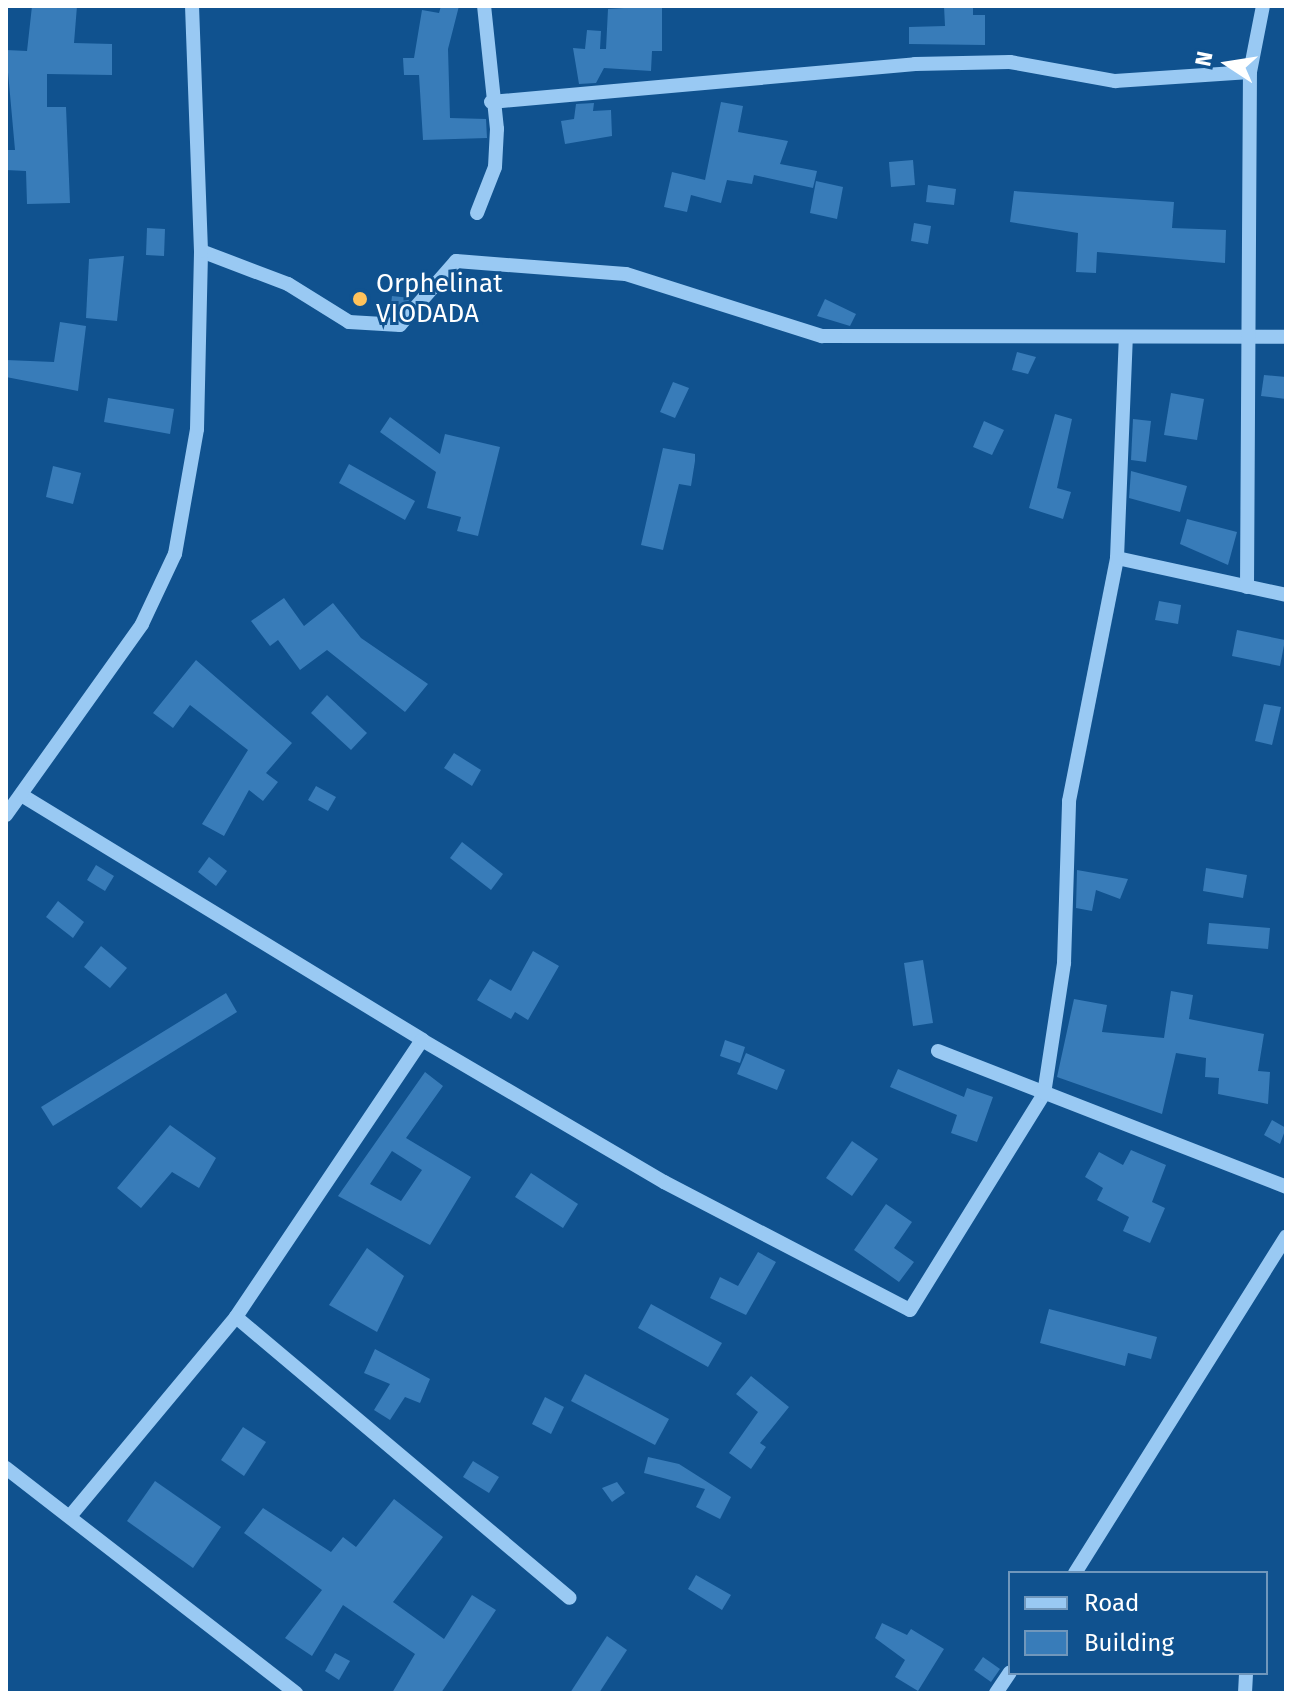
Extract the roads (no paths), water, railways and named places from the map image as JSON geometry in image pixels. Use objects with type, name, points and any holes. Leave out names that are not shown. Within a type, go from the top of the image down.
[{"type":"street","points":[[6,815],[23,796],[142,624],[175,554],[197,429],[201,251],[192,6]]},
{"type":"street","points":[[477,213],[495,167],[484,6]]},
{"type":"street","points":[[1247,587],[1253,339],[1250,72],[1263,6]]},
{"type":"street","points":[[491,102],[915,64],[1010,62],[1115,81],[1250,72]]},
{"type":"street","points":[[201,251],[288,284],[349,322],[400,325],[456,261],[626,274],[822,336],[1286,337]]},
{"type":"street","points":[[23,796],[422,1040],[664,1182],[910,1310],[1044,1094],[1064,963],[1069,801],[1117,558],[1126,338]]},
{"type":"street","points":[[1117,558],[1286,595]]},
{"type":"street","points":[[71,1515],[236,1317],[422,1040]]},
{"type":"street","points":[[938,1051],[1286,1187]]},
{"type":"street","points":[[1076,1571],[1286,1237]]},
{"type":"street","points":[[236,1317],[570,1598]]},
{"type":"street","points":[[6,1468],[71,1515],[296,1693]]},
{"type":"street","points":[[996,1693],[1008,1675]]},
{"type":"place","name":"Orphelinat VIODADA","points":[[360,299]]}]
